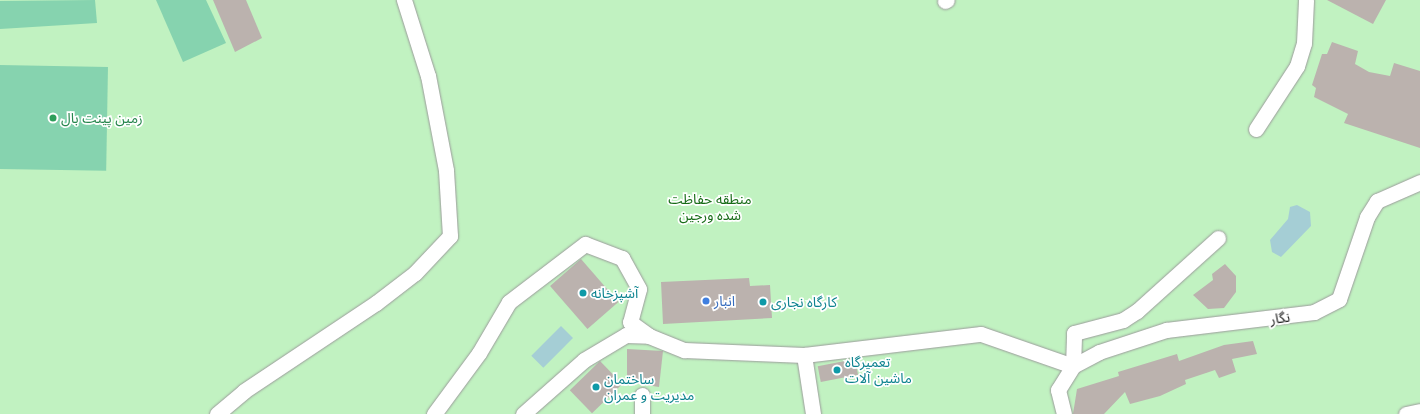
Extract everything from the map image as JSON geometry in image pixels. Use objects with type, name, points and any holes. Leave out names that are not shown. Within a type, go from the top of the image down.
[{"type":"street","points":[[217,414],[244,391],[376,304],[415,273],[450,236],[444,156],[428,76],[404,0]]},
{"type":"street","points":[[1256,129],[1297,66],[1304,43],[1306,0]]},
{"type":"street","name":"نگار","points":[[1072,366],[1133,339],[1166,330],[1314,312],[1339,299],[1367,217],[1377,201],[1420,182]]},
{"type":"street","points":[[1064,414],[1058,390],[1072,366],[1074,333],[1122,320],[1137,311],[1218,238]]},
{"type":"street","points":[[434,414],[479,353],[509,302],[585,244],[622,258],[639,290],[630,322],[649,336],[684,350],[804,356],[981,334],[1072,366]]},
{"type":"street","points":[[523,414],[584,360],[626,335],[649,336]]},
{"type":"street","points":[[804,356],[813,414]]},
{"type":"street","points":[[642,395],[642,414]]},
{"type":"street","points":[[1406,414],[1420,411]]},
{"type":"green space","name":"منطقه حفاظت شده ورجین","points":[[0,0],[1420,0],[1420,414],[0,414]]},
{"type":"green space","points":[[95,0],[97,23],[0,29],[0,1]]},
{"type":"green space","points":[[156,0],[206,0],[226,43],[183,62]]},
{"type":"green space","name":"زمین پینت بال","points":[[0,65],[108,67],[106,171],[0,169]]},
{"type":"water","points":[[1297,205],[1310,212],[1311,226],[1281,257],[1272,252],[1270,240],[1288,219],[1290,207]]},
{"type":"water","points":[[561,326],[573,338],[543,368],[531,356]]},
{"type":"building","points":[[213,0],[246,0],[262,38],[235,52]]},
{"type":"building","points":[[1327,0],[1386,0],[1373,24]]},
{"type":"building","points":[[1332,42],[1358,51],[1355,64],[1369,72],[1390,76],[1394,63],[1420,71],[1420,148],[1344,123],[1348,114],[1314,97],[1316,88],[1312,85],[1322,54],[1327,54]]},
{"type":"building","name":"آشپزخانه","points":[[581,259],[618,302],[587,329],[550,286]]},
{"type":"building","points":[[1225,264],[1236,276],[1236,292],[1224,308],[1208,309],[1193,295],[1213,280],[1212,274]]},
{"type":"building","name":"انبار","points":[[749,278],[750,286],[770,285],[772,318],[663,324],[661,282]]},
{"type":"building","points":[[1253,341],[1257,354],[1232,359],[1236,372],[1219,378],[1215,370],[1185,380],[1186,384],[1160,396],[1130,404],[1125,392],[1104,414],[1073,414],[1077,389],[1119,376],[1118,372],[1177,354],[1179,361],[1224,345]]},
{"type":"building","points":[[627,349],[663,351],[659,387],[627,382]]},
{"type":"building","name":"تعمیرگاه ماشین آلات","points":[[855,359],[858,375],[821,382],[818,366]]},
{"type":"building","name":"ساختمان مدیریت و عمران","points":[[600,361],[622,384],[592,413],[570,390]]},
{"type":"place","name":"زمین پینت بال","points":[[53,118]]},
{"type":"place","name":"آشپزخانه","points":[[583,293]]},
{"type":"place","name":"انبار","points":[[706,301]]},
{"type":"place","name":"کارگاه نجاری","points":[[763,302]]},
{"type":"place","name":"تعمیرگاه ماشین آلات","points":[[837,370]]},
{"type":"place","name":"ساختمان مدیریت و عمران","points":[[596,387]]}]
